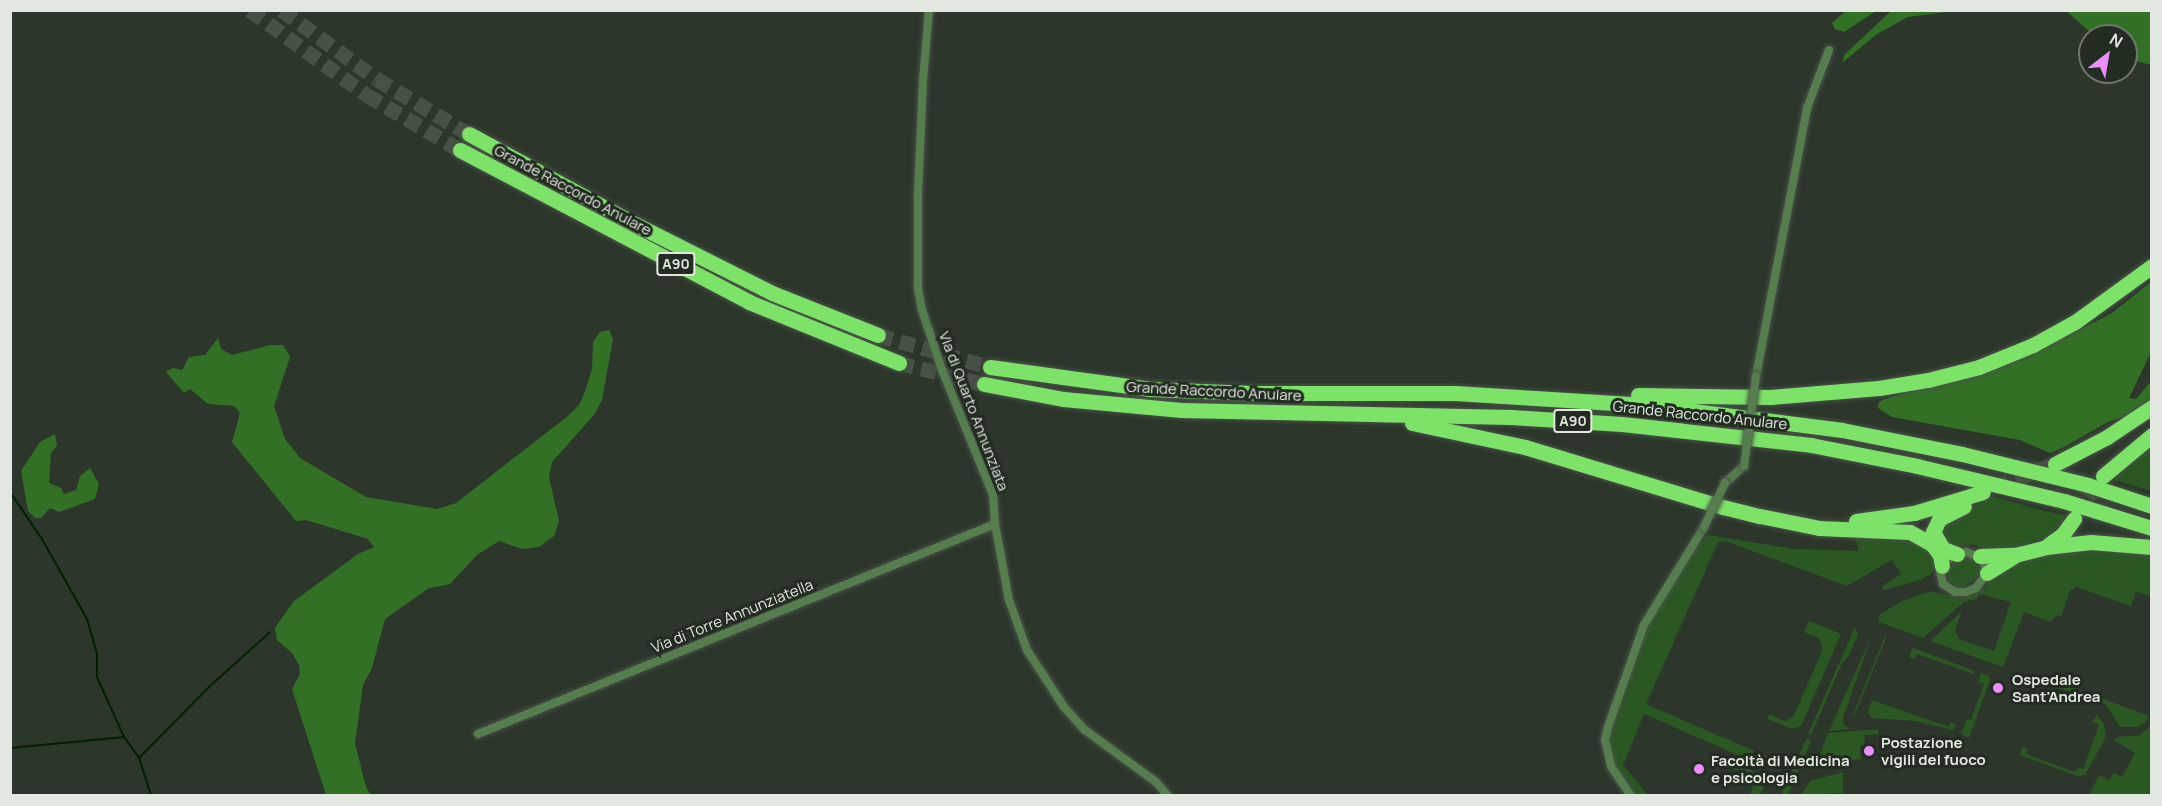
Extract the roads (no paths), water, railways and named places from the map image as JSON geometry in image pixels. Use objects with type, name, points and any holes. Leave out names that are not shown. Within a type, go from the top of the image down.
[{"type":"highway","name":"Grande Raccordo Anulare","points":[[469,134],[629,221],[772,293],[878,335]]},
{"type":"highway","name":"Grande Raccordo Anulare","points":[[460,150],[749,302],[899,363]]},
{"type":"highway","points":[[1455,393],[1551,389],[1657,396],[1770,396],[1879,388],[1928,380],[1979,367],[2033,345],[2075,322],[2151,266]]},
{"type":"highway","name":"Grande Raccordo Anulare","points":[[990,367],[1151,389],[1252,393],[1455,393],[1647,405],[1842,430],[1962,454],[2088,485],[2151,506]]},
{"type":"highway","name":"Grande Raccordo Anulare","points":[[984,384],[1063,399],[1181,410],[1511,417],[1622,424],[1811,445],[1917,466],[2064,501],[2151,528]]},
{"type":"highway","points":[[2055,464],[2107,437],[2151,407]]},
{"type":"highway","points":[[1344,414],[1430,426],[1525,447],[1723,507],[1781,520],[1820,528],[1910,532],[1932,544],[1940,555],[1942,566]]},
{"type":"highway","points":[[2103,476],[2151,435]]},
{"type":"highway","points":[[2088,485],[2151,498]]},
{"type":"highway","points":[[1781,520],[1839,522],[1872,519],[1914,513],[1981,492],[1965,506],[1939,519],[1934,528],[1934,537],[1939,545],[1958,554]]},
{"type":"highway","points":[[2046,547],[2063,534],[2074,519]]},
{"type":"highway","points":[[1980,556],[2015,555],[2046,547],[2091,542],[2151,547]]},
{"type":"highway","points":[[1987,573],[2015,555]]},
{"type":"street","name":"Via di Quarto Annunziata","points":[[929,10],[921,114],[918,282],[922,310],[942,370],[993,495],[995,524],[1009,600],[1027,650],[1048,687],[1085,730],[1156,782],[1168,795]]},
{"type":"street","points":[[1631,795],[1611,766],[1605,740],[1608,727],[1644,625],[1704,527],[1725,483],[1744,466],[1756,376],[1807,108],[1828,50]]},
{"type":"street","name":"Via di Torre Annunziatella","points":[[478,734],[995,524]]},
{"type":"street","points":[[1966,552],[1980,556],[1985,562],[1987,573],[1976,588],[1966,592],[1955,592],[1940,580],[1942,566],[1958,554],[1966,552]]},
{"type":"waterway","points":[[10,492],[42,539],[87,619],[97,653],[97,677],[124,737],[139,758],[151,796]]},
{"type":"waterway","points":[[140,757],[209,687],[270,632]]},
{"type":"waterway","points":[[10,748],[124,737]]},
{"type":"tunnel","points":[[250,10],[367,95],[460,150]]},
{"type":"tunnel","points":[[282,10],[377,79],[469,134]]},
{"type":"tunnel","points":[[878,335],[990,367]]},
{"type":"tunnel","points":[[899,363],[984,384]]},
{"type":"tunnel","points":[[1994,487],[2055,464]]},
{"type":"tunnel","points":[[2075,516],[2102,477]]},
{"type":"place","name":"Ospedale Sant'Andrea","points":[[1998,688]]},
{"type":"place","name":"Postazione vigili del fuoco","points":[[1869,751]]},
{"type":"place","name":"Facoltà di Medicina e psicologia","points":[[1699,769]]}]
